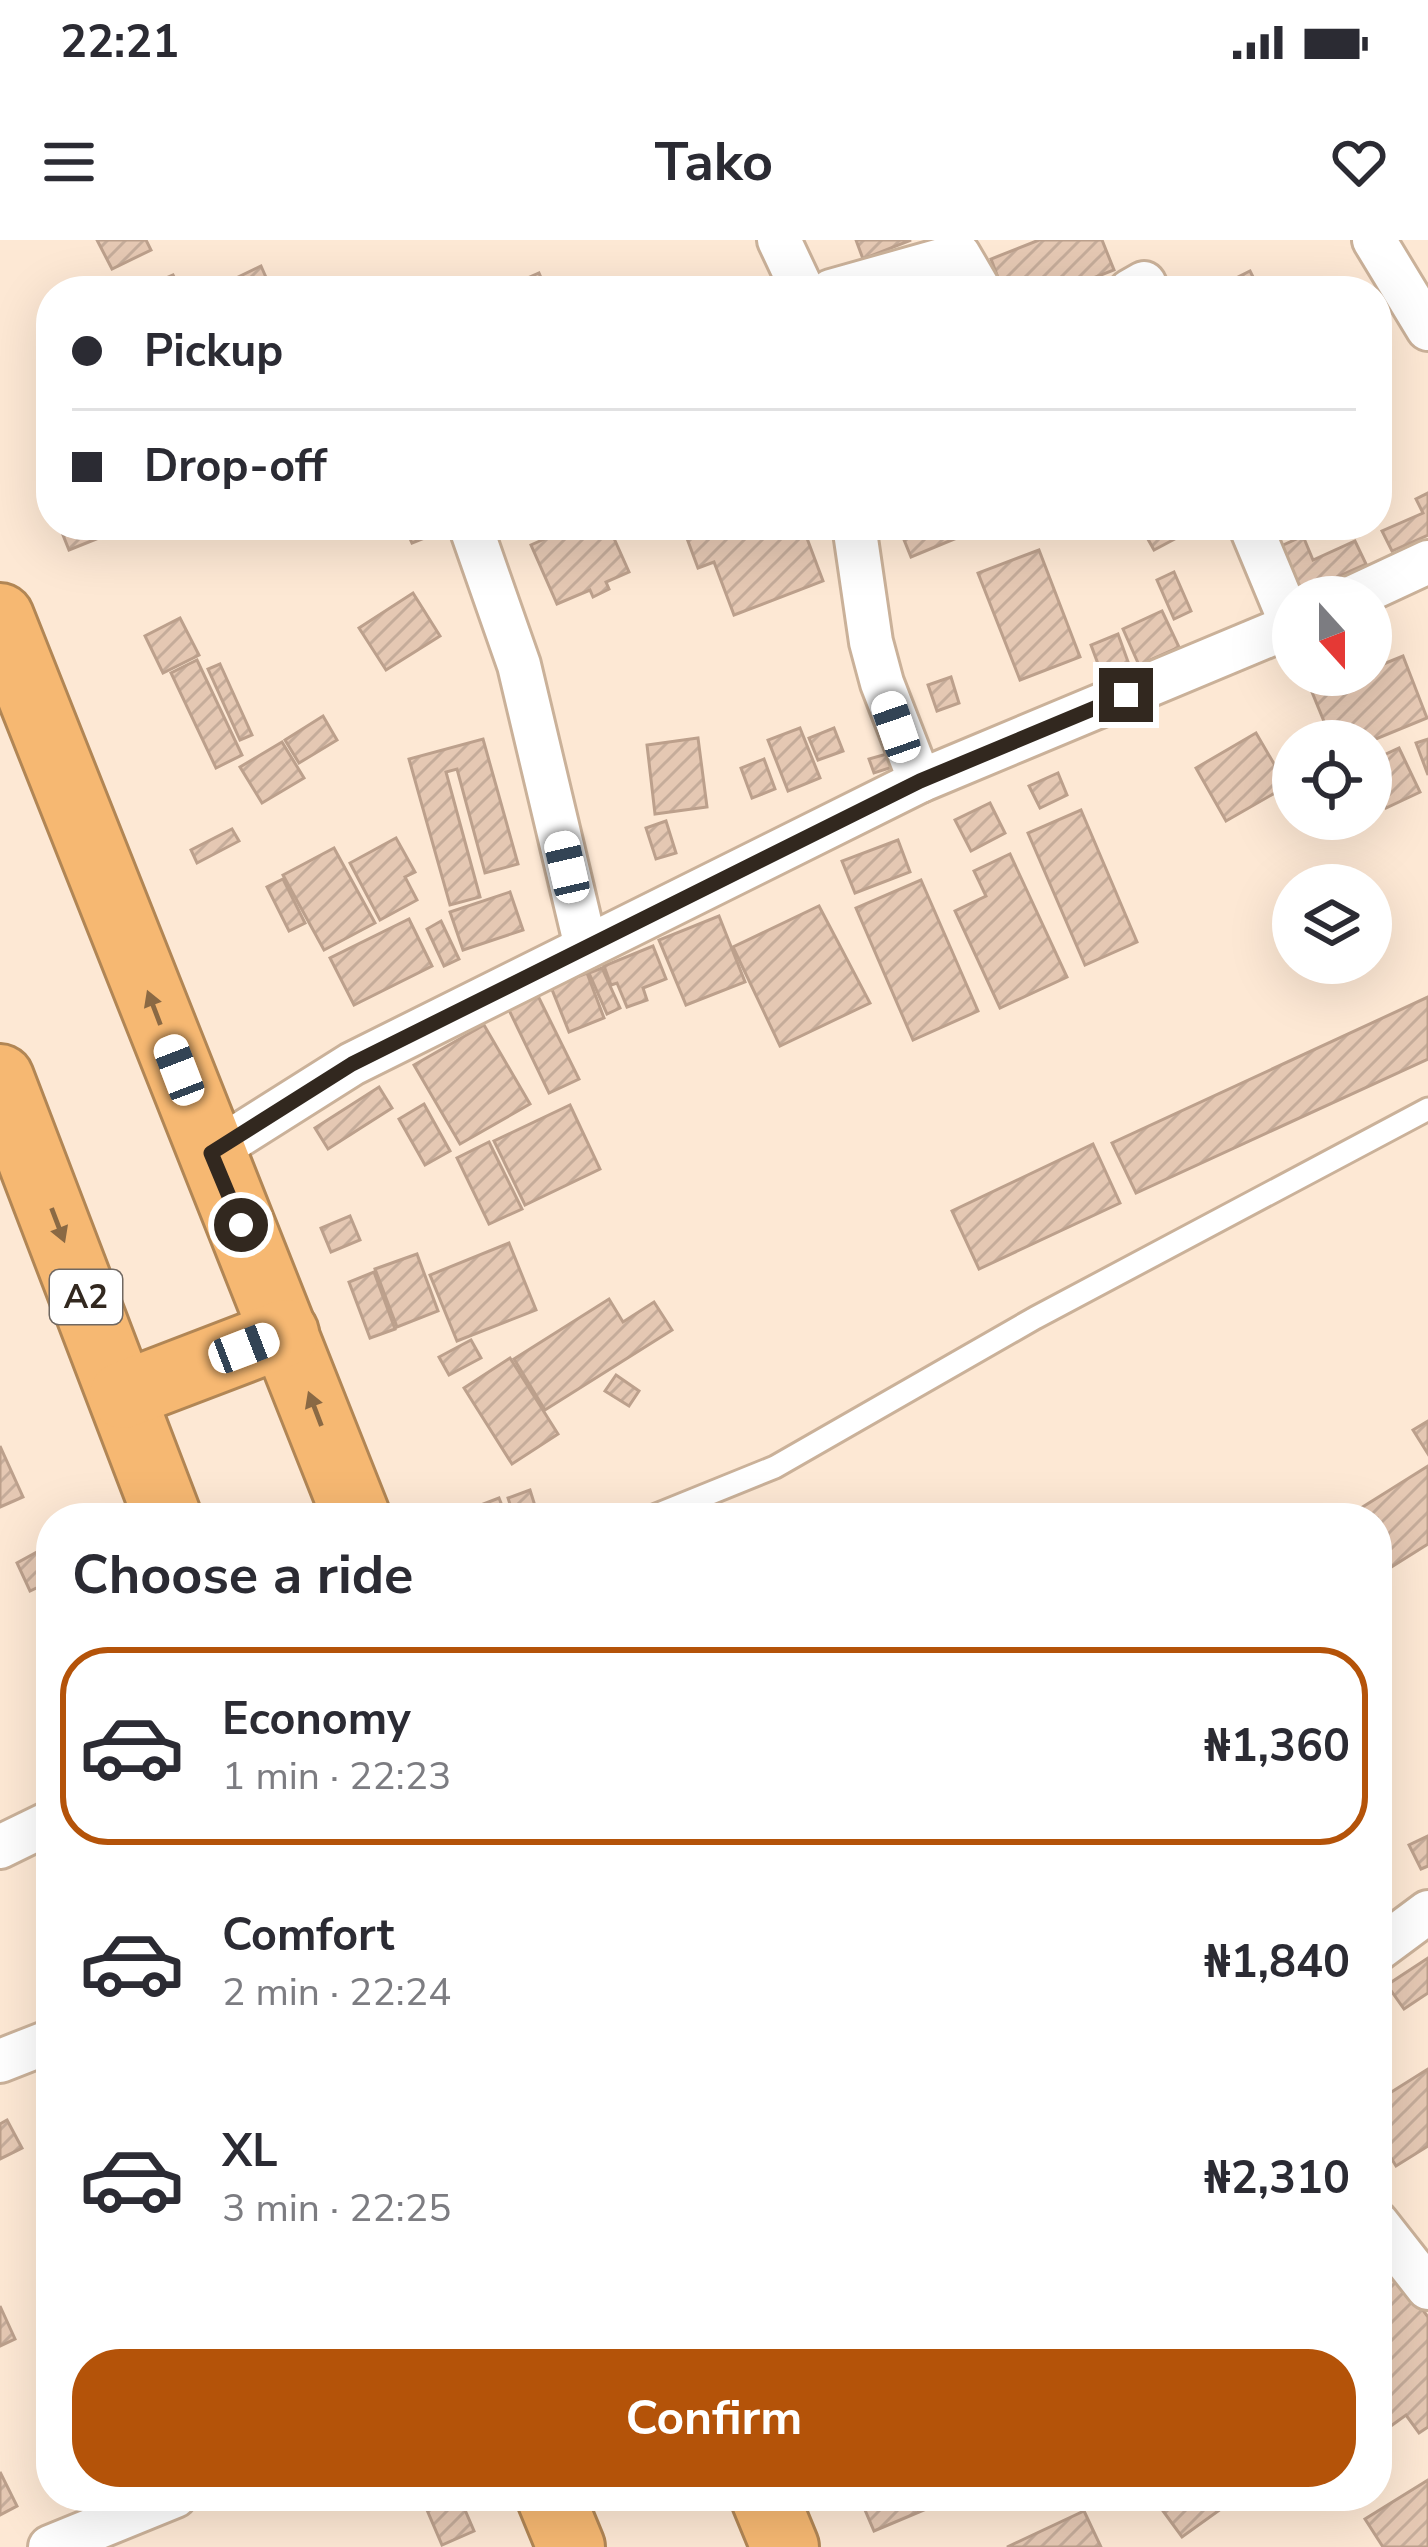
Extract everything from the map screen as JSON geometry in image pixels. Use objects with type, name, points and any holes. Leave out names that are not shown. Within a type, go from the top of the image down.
[{"type":"highway","points":[[0,616],[351,1503]]},
{"type":"highway","name":"A2","points":[[0,1078],[13,1148],[123,1395],[163,1503]]},
{"type":"highway","points":[[123,1395],[285,1333]]},
{"type":"highway","points":[[556,2511],[572,2547]]},
{"type":"highway","points":[[770,2511],[784,2547]]},
{"type":"street","points":[[779,240],[796,276]]},
{"type":"street","points":[[1374,240],[1428,329]]},
{"type":"street","points":[[884,276],[959,255],[971,276]]},
{"type":"street","points":[[475,540],[519,665],[586,947]]},
{"type":"street","points":[[856,540],[881,683],[920,781]]},
{"type":"street","points":[[1256,540],[1272,577]]},
{"type":"street","points":[[1392,579],[1428,562]]},
{"type":"street","points":[[211,1153],[352,1064],[920,781],[1272,635]]},
{"type":"street","points":[[0,1847],[36,1829]]},
{"type":"street","points":[[1392,1939],[1428,1912]]},
{"type":"street","points":[[0,2061],[36,2047]]},
{"type":"street","points":[[1392,2243],[1428,2288]]},
{"type":"street","points":[[50,2547],[138,2511]]},
{"type":"lane","points":[[686,1503],[776,1467],[1034,1318],[1428,1109]]},
{"type":"building","points":[[97,240],[146,240],[151,250],[112,269]]},
{"type":"building","points":[[856,240],[911,240],[863,259]]},
{"type":"building","points":[[1039,240],[1102,240],[1114,270],[1098,276],[997,276],[991,259]]},
{"type":"building","points":[[261,266],[265,276],[240,276]]},
{"type":"building","points":[[1428,493],[1428,535],[1392,551],[1386,540],[1392,540],[1392,527],[1423,513],[1416,499]]},
{"type":"building","points":[[65,540],[94,540],[69,550]]},
{"type":"building","points":[[542,540],[615,540],[629,572],[606,582],[609,589],[593,597],[590,590],[557,604],[531,545]]},
{"type":"building","points":[[688,540],[808,540],[823,581],[734,615],[714,562],[698,568]]},
{"type":"building","points":[[904,540],[952,540],[911,557]]},
{"type":"building","points":[[1148,540],[1173,540],[1154,550]]},
{"type":"building","points":[[1294,540],[1305,540],[1313,560],[1355,541],[1366,564],[1339,576],[1293,576],[1279,547]]},
{"type":"building","points":[[1039,550],[1080,657],[1020,680],[978,573]]},
{"type":"building","points":[[1174,572],[1191,611],[1174,619],[1157,580]]},
{"type":"building","points":[[413,593],[440,636],[386,670],[359,628]]},
{"type":"building","points":[[1162,611],[1179,647],[1139,665],[1123,629]]},
{"type":"building","points":[[180,618],[199,655],[163,673],[145,636]]},
{"type":"building","points":[[1118,634],[1131,670],[1104,680],[1091,645]]},
{"type":"building","points":[[1403,656],[1427,718],[1392,732],[1392,720],[1323,720],[1314,696],[1392,696],[1392,660]]},
{"type":"building","points":[[197,660],[242,755],[216,768],[171,673]]},
{"type":"building","points":[[220,664],[252,735],[240,740],[208,669]]},
{"type":"building","points":[[951,677],[959,703],[937,711],[928,685]]},
{"type":"building","points":[[323,716],[337,740],[299,763],[285,740]]},
{"type":"building","points":[[800,728],[820,778],[788,791],[768,740]]},
{"type":"building","points":[[834,728],[843,751],[818,760],[809,738]]},
{"type":"building","points":[[1256,733],[1272,760],[1272,795],[1226,821],[1196,768]]},
{"type":"building","points":[[698,738],[707,807],[655,814],[647,745]]},
{"type":"building","points":[[483,739],[518,864],[485,873],[457,769],[446,772],[480,897],[450,905],[409,759]]},
{"type":"building","points":[[1428,739],[1428,775],[1416,743]]},
{"type":"building","points":[[282,742],[304,778],[262,803],[240,767]]},
{"type":"building","points":[[1399,748],[1420,792],[1392,805],[1392,751]]},
{"type":"building","points":[[897,751],[902,764],[874,773],[869,759]]},
{"type":"building","points":[[764,759],[775,789],[752,798],[741,768]]},
{"type":"building","points":[[1058,773],[1067,795],[1040,808],[1029,786]]},
{"type":"building","points":[[990,803],[1005,833],[971,851],[955,820]]},
{"type":"building","points":[[1081,810],[1137,942],[1085,965],[1028,833]]},
{"type":"building","points":[[666,821],[676,853],[656,859],[646,828]]},
{"type":"building","points":[[232,829],[239,841],[197,863],[191,850]]},
{"type":"building","points":[[396,838],[415,872],[405,877],[417,900],[380,920],[350,863]]},
{"type":"building","points":[[898,840],[910,872],[855,893],[842,861]]},
{"type":"building","points":[[334,848],[375,923],[324,950],[283,875]]},
{"type":"building","points":[[1010,854],[1067,977],[1000,1008],[955,911],[986,896],[974,871]]},
{"type":"building","points":[[283,879],[305,923],[289,931],[267,887]]},
{"type":"building","points":[[921,880],[978,1011],[913,1040],[856,908]]},
{"type":"building","points":[[510,892],[523,930],[463,950],[450,912]]},
{"type":"building","points":[[819,906],[870,1003],[780,1046],[733,947]]},
{"type":"building","points":[[719,916],[745,982],[686,1005],[659,940]]},
{"type":"building","points":[[409,919],[432,966],[354,1005],[330,958]]},
{"type":"building","points":[[441,921],[459,959],[444,966],[427,929]]},
{"type":"building","points":[[653,946],[666,979],[643,988],[647,1000],[627,1007],[604,966]]},
{"type":"building","points":[[602,968],[620,1008],[607,1014],[589,973]]},
{"type":"building","points":[[587,973],[604,1018],[569,1032],[551,987]]},
{"type":"building","points":[[537,994],[579,1079],[549,1093],[508,1008]]},
{"type":"building","points":[[1428,997],[1428,1059],[1136,1193],[1112,1143]]},
{"type":"building","points":[[484,1025],[530,1104],[460,1144],[414,1065]]},
{"type":"building","points":[[379,1087],[392,1108],[328,1149],[315,1128]]},
{"type":"building","points":[[424,1104],[450,1151],[425,1165],[399,1119]]},
{"type":"building","points":[[570,1105],[600,1169],[525,1205],[494,1141]]},
{"type":"building","points":[[489,1142],[522,1209],[489,1224],[457,1158]]},
{"type":"building","points":[[1093,1144],[1120,1203],[979,1269],[952,1211]]},
{"type":"building","points":[[350,1216],[360,1240],[331,1252],[321,1228]]},
{"type":"building","points":[[509,1243],[536,1310],[457,1341],[430,1275]]},
{"type":"building","points":[[417,1254],[438,1311],[397,1327],[375,1269]]},
{"type":"building","points":[[374,1272],[395,1329],[370,1338],[349,1282]]},
{"type":"building","points":[[609,1299],[623,1322],[654,1302],[672,1330],[545,1410],[514,1359]]},
{"type":"building","points":[[471,1340],[481,1358],[449,1375],[439,1357]]},
{"type":"building","points":[[510,1358],[558,1434],[512,1464],[464,1388]]},
{"type":"building","points":[[616,1375],[639,1391],[629,1406],[605,1391]]},
{"type":"building","points":[[1428,1421],[1428,1454],[1413,1430]]},
{"type":"building","points":[[0,1446],[23,1497],[0,1507]]},
{"type":"building","points":[[1428,1466],[1428,1544],[1392,1567],[1392,1503],[1369,1503]]},
{"type":"building","points":[[530,1490],[534,1503],[510,1503],[508,1498]]},
{"type":"building","points":[[36,1553],[36,1588],[30,1591],[17,1563]]},
{"type":"building","points":[[1428,1836],[1428,1866],[1421,1869],[1409,1845]]},
{"type":"building","points":[[1428,1958],[1428,1993],[1404,2009],[1392,1992],[1392,1982]]},
{"type":"building","points":[[1428,2069],[1428,2146],[1396,2166],[1392,2159],[1392,2092]]},
{"type":"building","points":[[7,2120],[22,2148],[0,2159],[0,2124]]},
{"type":"building","points":[[1392,2268],[1428,2317],[1428,2427],[1419,2433],[1406,2415],[1392,2425]]},
{"type":"building","points":[[0,2306],[15,2339],[0,2346]]},
{"type":"building","points":[[0,2472],[17,2506],[0,2515]]},
{"type":"building","points":[[1428,2480],[1428,2547],[1383,2547],[1365,2519],[1378,2511],[1392,2511],[1392,2502]]},
{"type":"building","points":[[427,2511],[465,2511],[474,2531],[442,2545]]},
{"type":"building","points":[[865,2511],[921,2511],[874,2531]]},
{"type":"building","points":[[1084,2511],[1101,2547],[1007,2547]]},
{"type":"building","points":[[1163,2511],[1218,2511],[1182,2537]]},
{"type":"route","points":[[241,1225],[211,1153],[352,1064],[920,781],[1126,695]]}]
